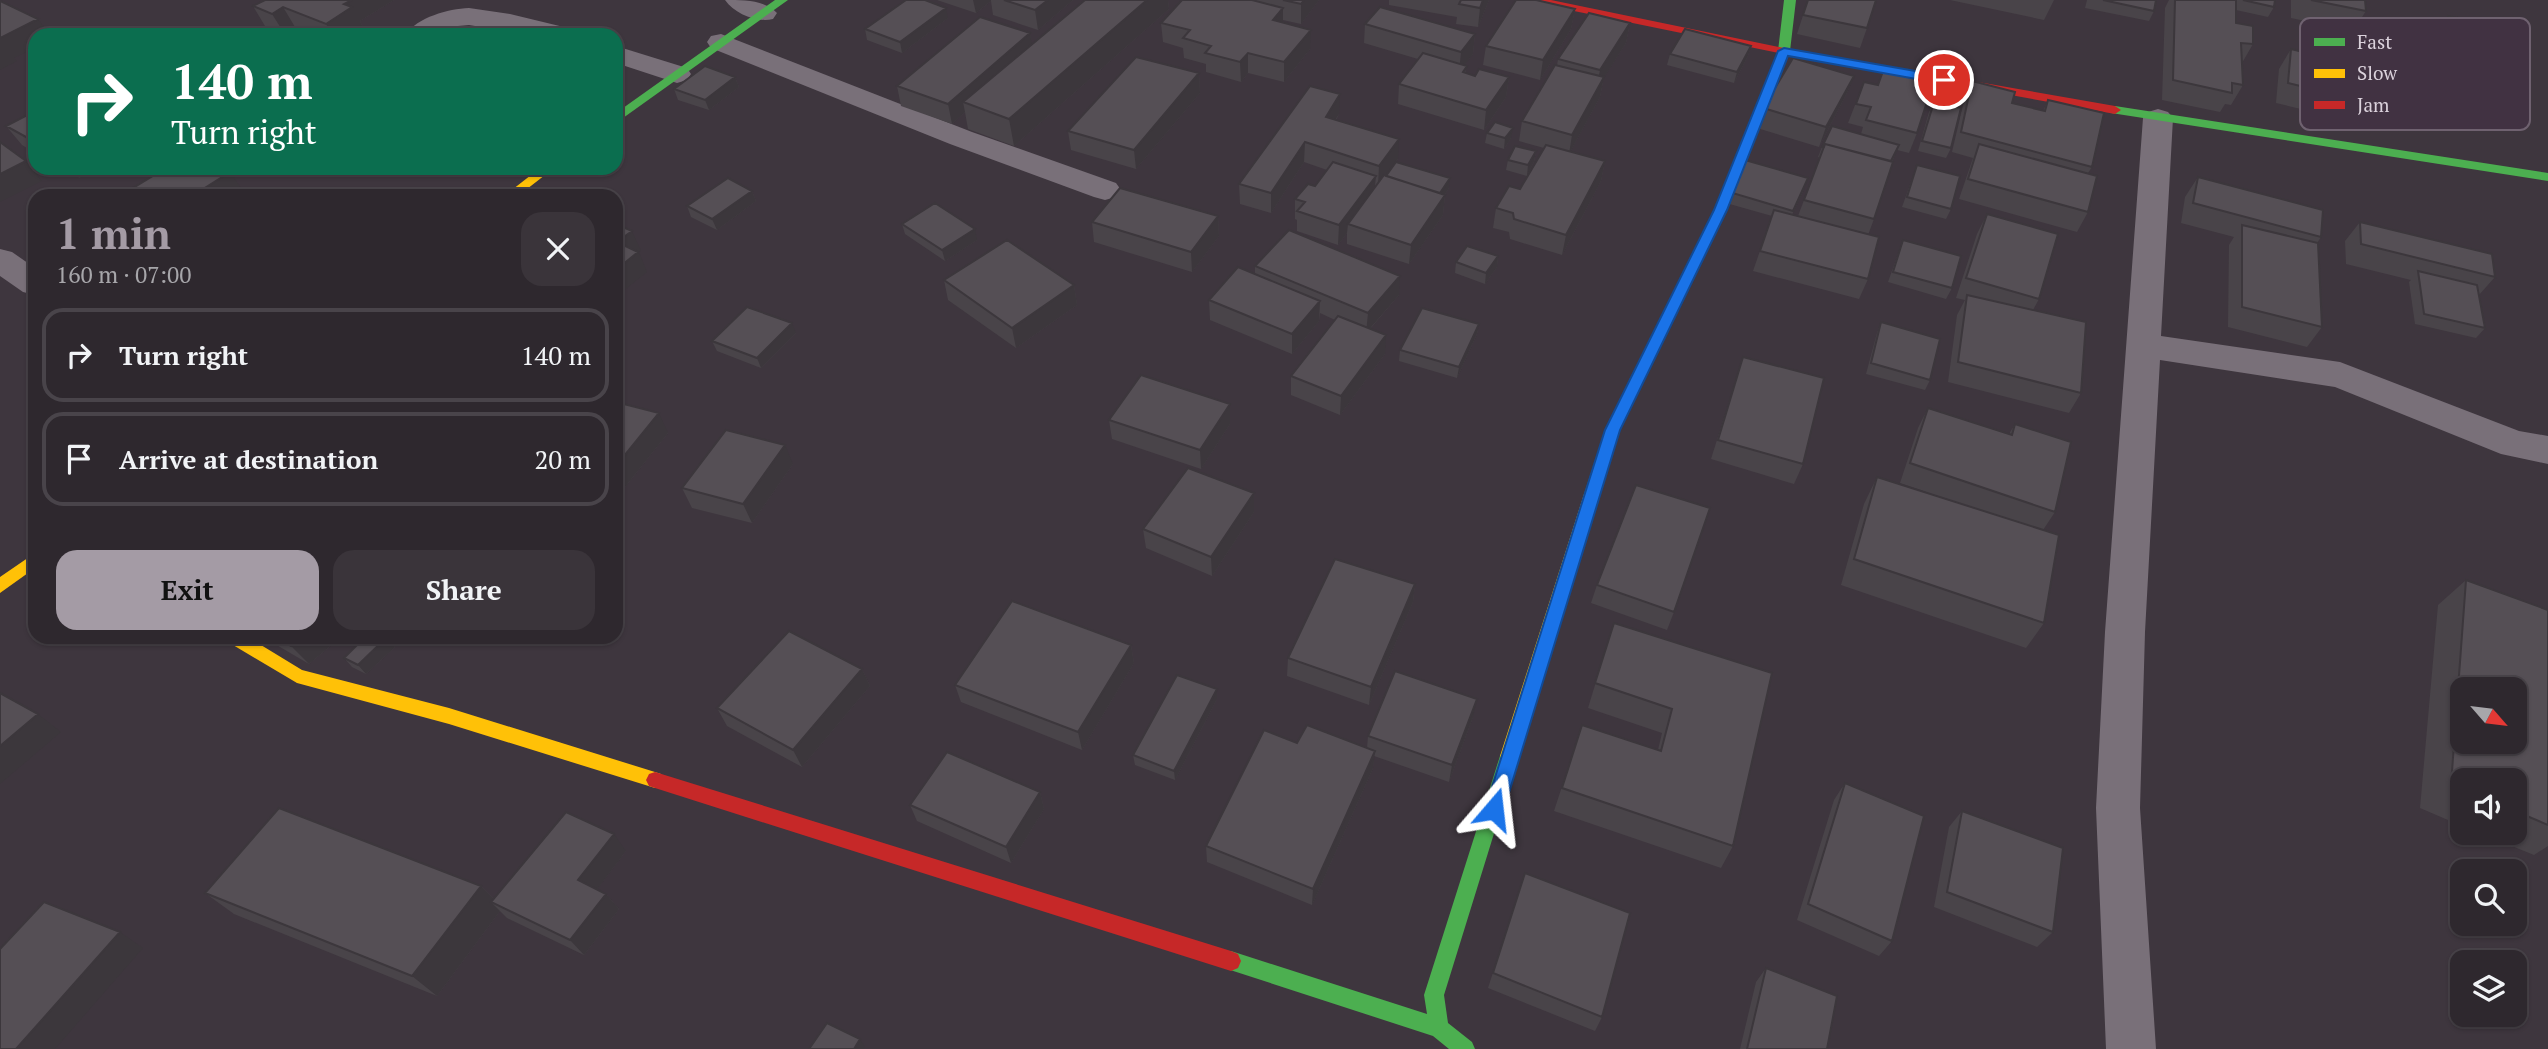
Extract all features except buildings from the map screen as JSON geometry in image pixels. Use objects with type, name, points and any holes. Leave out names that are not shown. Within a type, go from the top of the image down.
[{"type":"street","points":[[739,0],[772,6]]},
{"type":"street","points":[[1535,0],[1784,51],[2158,118],[2548,177]]},
{"type":"street","points":[[1440,1028],[1434,995],[1612,430],[1720,210],[1784,51],[1790,0]]},
{"type":"street","points":[[623,114],[772,6]]},
{"type":"street","points":[[431,28],[460,17],[527,28]]},
{"type":"street","points":[[721,42],[961,138],[1105,190]]},
{"type":"street","points":[[623,56],[677,75]]},
{"type":"street","points":[[2131,1049],[2118,808],[2125,632],[2158,118]]},
{"type":"street","points":[[520,189],[538,175]]},
{"type":"street","points":[[2142,345],[2340,375],[2514,444],[2548,450]]},
{"type":"street","points":[[0,586],[28,564]]},
{"type":"street","points":[[245,644],[296,676],[449,716],[807,826],[1440,1028],[1465,1049]]},
{"type":"traffic: fast","points":[[623,114],[782,0]]},
{"type":"traffic: fast","points":[[1592,494],[1612,431],[1720,210],[1784,51],[1790,0]]},
{"type":"traffic: fast","points":[[2115,110],[2548,177]]},
{"type":"traffic: fast","points":[[1465,1049],[1439,1028],[1434,995],[1509,756]]},
{"type":"traffic: fast","points":[[1231,961],[1439,1028]]},
{"type":"traffic: slow","points":[[520,189],[538,175]]},
{"type":"traffic: slow","points":[[1509,756],[1592,494]]},
{"type":"traffic: slow","points":[[0,586],[28,564]]},
{"type":"traffic: slow","points":[[245,644],[297,676],[449,716],[655,780]]},
{"type":"traffic: jam","points":[[1535,0],[1784,51],[2115,110]]},
{"type":"traffic: jam","points":[[655,780],[1231,961]]},
{"type":"route","points":[[1494,809],[1612,430],[1720,210],[1784,51],[1944,80]]}]
